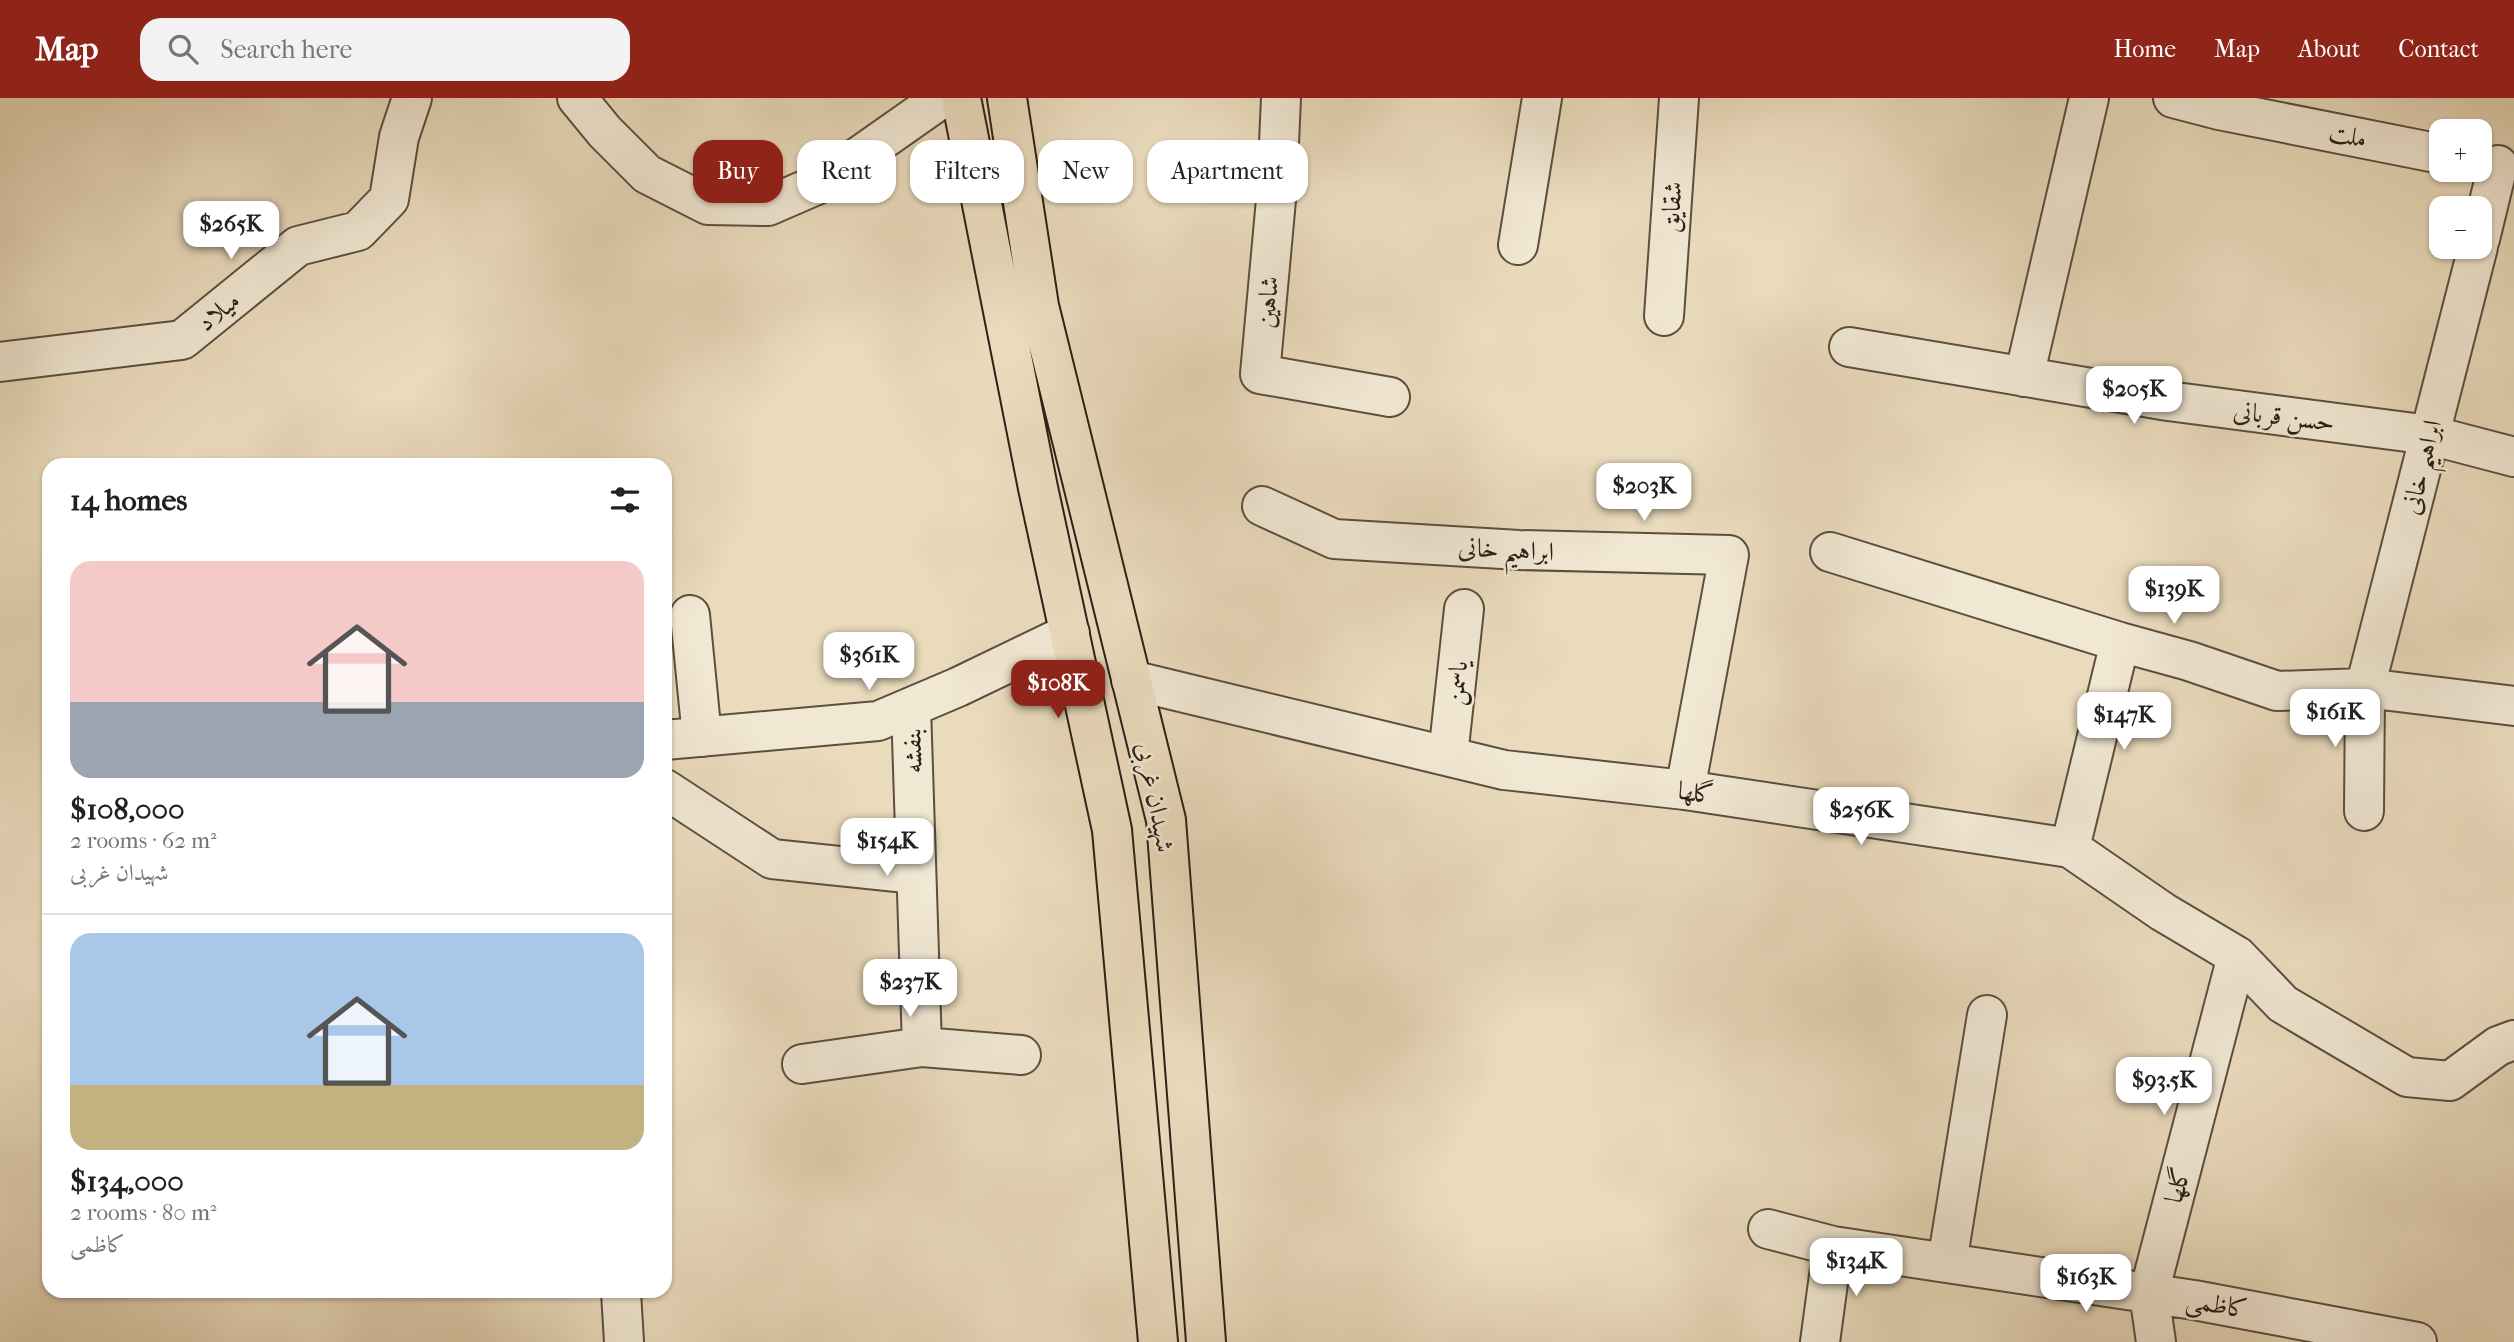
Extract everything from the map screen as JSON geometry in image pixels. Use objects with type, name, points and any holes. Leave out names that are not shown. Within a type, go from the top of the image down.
[{"type":"main road","name":"شهیدان غربی","points":[[961,98],[1038,488],[1112,830],[1158,1342]]},
{"type":"main road","name":"شهیدان غربی","points":[[1007,98],[1039,306],[1166,820],[1206,1342]]},
{"type":"street","name":"میلاد","points":[[0,362],[182,340],[298,246],[358,231],[390,199],[399,137],[411,98]]},
{"type":"street","points":[[577,98],[605,132],[647,174],[708,205],[768,206],[821,183],[942,98]]},
{"type":"street","name":"شاهین","points":[[1281,98],[1277,189],[1260,374],[1390,397]]},
{"type":"street","points":[[1518,245],[1542,98]]},
{"type":"street","name":"شقایق","points":[[1664,316],[1679,98]]},
{"type":"street","points":[[2024,377],[2089,98]]},
{"type":"street","name":"ملت","points":[[2174,98],[2220,104],[2429,151]]},
{"type":"street","points":[[2490,196],[2497,165]]},
{"type":"street","name":"ابراهیم خانی","points":[[2364,811],[2365,688],[2475,259]]},
{"type":"street","name":"حسن قربانی","points":[[1849,347],[2168,401],[2430,435],[2514,457]]},
{"type":"street","name":"ابراهیم خانی","points":[[1262,506],[1334,539],[1519,550],[1729,555],[1685,790]]},
{"type":"street","points":[[1830,552],[2277,691],[2365,688],[2514,706]]},
{"type":"street","name":"یاسمن","points":[[1448,756],[1464,609]]},
{"type":"street","points":[[683,739],[690,615]]},
{"type":"street","name":"بنفشه","points":[[683,739],[878,721],[1070,633]]},
{"type":"street","points":[[2070,848],[2120,642]]},
{"type":"street","name":"گلها","points":[[1131,680],[1504,770],[1685,790],[2070,848],[2163,912],[2237,956],[2283,1004],[2407,1077],[2450,1081],[2498,1046],[2514,1040]]},
{"type":"street","name":"بنفشه","points":[[911,707],[922,1047]]},
{"type":"street","points":[[672,794],[772,859],[916,874]]},
{"type":"street","name":"گلها","points":[[2149,1293],[2237,956]]},
{"type":"street","points":[[1947,1263],[1987,1015]]},
{"type":"street","points":[[802,1064],[922,1047],[1021,1055]]},
{"type":"street","name":"کاظمی","points":[[1768,1229],[1833,1246],[2149,1293],[2332,1334],[2417,1342]]},
{"type":"street","points":[[1820,1342],[1833,1246]]},
{"type":"street","points":[[2149,1293],[2156,1342]]},
{"type":"street","points":[[621,1298],[624,1342]]}]
